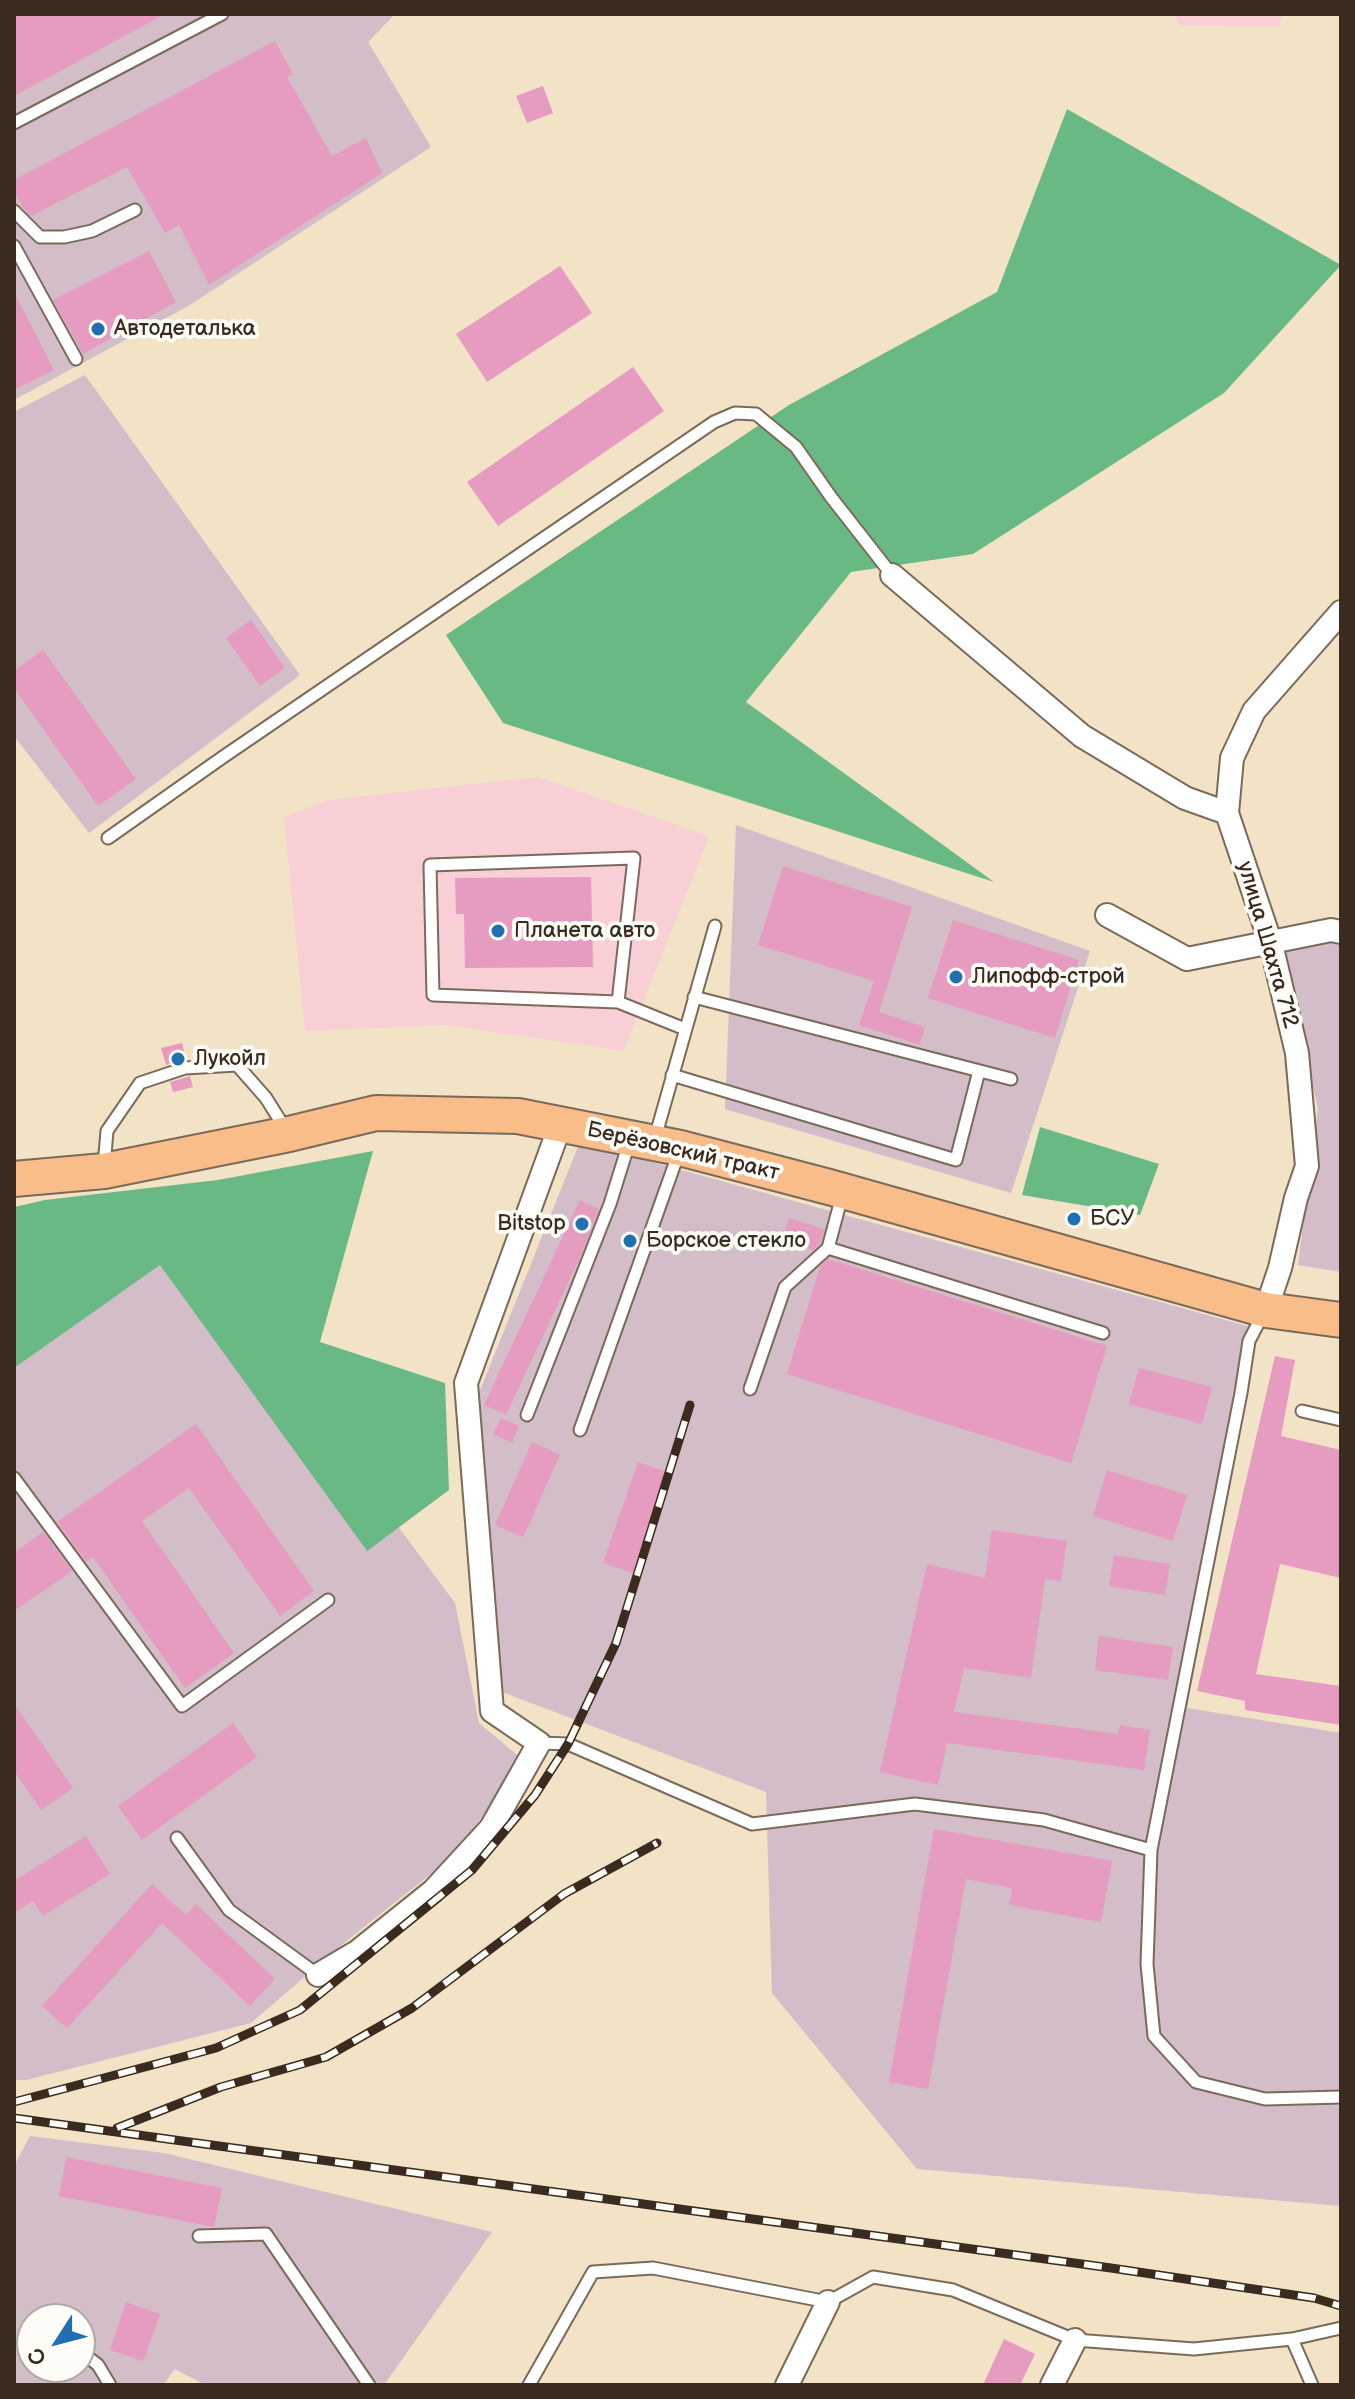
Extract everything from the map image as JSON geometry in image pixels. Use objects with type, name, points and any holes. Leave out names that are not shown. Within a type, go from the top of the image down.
[{"type":"main road","name":"Берёзовский тракт","points":[[14,1179],[104,1171],[376,1113],[518,1116],[655,1143],[843,1191],[1266,1310],[1341,1320]]},
{"type":"street","points":[[892,575],[1082,736],[1185,798],[1227,813]]},
{"type":"street","name":"улица Шахта 712","points":[[1266,1310],[1307,1166],[1297,1053],[1271,944],[1227,813],[1232,758],[1254,711],[1341,612]]},
{"type":"street","points":[[1107,915],[1187,959],[1271,944],[1338,927]]},
{"type":"street","points":[[318,1975],[357,1952],[433,1891],[491,1828],[539,1743],[492,1711],[466,1383],[561,1123]]},
{"type":"street","points":[[787,2385],[828,2302]]},
{"type":"street","points":[[1052,2385],[1075,2340]]},
{"type":"lane","points":[[14,123],[222,14]]},
{"type":"lane","points":[[14,211],[40,237],[64,237],[92,231],[135,210]]},
{"type":"lane","points":[[14,246],[76,359]]},
{"type":"lane","points":[[108,838],[701,431],[735,413],[756,414],[796,447],[892,575]]},
{"type":"lane","points":[[618,1002],[634,858],[430,865],[433,995],[618,1002],[685,1029]]},
{"type":"lane","points":[[580,1430],[658,1218],[655,1143],[715,926]]},
{"type":"lane","points":[[694,997],[1011,1079]]},
{"type":"lane","points":[[104,1171],[107,1131],[140,1083],[185,1068],[237,1065],[266,1098],[289,1134]]},
{"type":"lane","points":[[672,1075],[956,1160],[979,1071]]},
{"type":"lane","points":[[527,1415],[610,1204],[655,1143]]},
{"type":"lane","points":[[750,1389],[785,1287],[828,1248],[843,1191]]},
{"type":"lane","points":[[828,1248],[1103,1333]]},
{"type":"lane","points":[[1266,1310],[1249,1341],[1151,1850],[1147,1964],[1154,2036],[1196,2082],[1265,2099],[1341,2097]]},
{"type":"lane","points":[[1302,1411],[1341,1420]]},
{"type":"lane","points":[[14,1478],[182,1706],[328,1600]]},
{"type":"lane","points":[[539,1743],[568,1744],[752,1824],[915,1804],[1044,1820],[1151,1850]]},
{"type":"lane","points":[[177,1838],[229,1910],[318,1975]]},
{"type":"lane","points":[[199,2236],[266,2234],[369,2385]]},
{"type":"lane","points":[[529,2385],[593,2272],[653,2268],[828,2302],[873,2277],[953,2290],[1075,2340],[1194,2349],[1292,2339],[1341,2328]]},
{"type":"lane","points":[[1292,2339],[1312,2385]]},
{"type":"lane","points":[[96,2363],[110,2385]]},
{"type":"shaded area","points":[[14,14],[395,14],[368,42],[431,147],[190,305],[14,400]]},
{"type":"shaded area","points":[[1174,14],[1283,14],[1279,27],[1179,25]]},
{"type":"shaded area","points":[[85,375],[300,675],[89,833],[14,736],[14,412]]},
{"type":"shaded area","points":[[538,777],[709,836],[623,1051],[447,1025],[305,1031],[284,817],[329,800]]},
{"type":"shaded area","points":[[736,825],[1090,951],[1011,1193],[725,1109]]},
{"type":"shaded area","points":[[1277,937],[1341,944],[1341,1272],[1298,1265],[1318,1108]]},
{"type":"shaded area","points":[[580,1142],[1258,1329],[1187,1708],[1341,1733],[1341,2206],[917,2169],[772,1993],[766,1792],[502,1692],[477,1398]]},
{"type":"shaded area","points":[[172,1223],[455,1603],[479,1723],[522,1759],[456,1854],[344,1943],[251,2023],[26,2080],[14,2080],[14,1340]]},
{"type":"shaded area","points":[[30,2136],[164,2153],[492,2232],[384,2385],[205,2385],[175,2369],[163,2385],[14,2385],[14,2166]]},
{"type":"green space","points":[[1067,109],[1341,265],[1224,393],[973,554],[851,572],[746,702],[994,882],[503,723],[446,635],[789,405],[997,292]]},
{"type":"green space","points":[[1040,1127],[1159,1164],[1140,1215],[1022,1195]]},
{"type":"green space","points":[[373,1151],[320,1342],[445,1383],[449,1490],[367,1551],[160,1265],[14,1368],[14,1207],[45,1200],[218,1180]]},
{"type":"building","points":[[14,14],[165,14],[14,96]]},
{"type":"building","points":[[275,41],[293,74],[287,77],[332,156],[366,138],[382,173],[209,285],[179,225],[165,233],[127,167],[31,216],[23,208],[14,191],[14,180]]},
{"type":"building","points":[[543,86],[553,113],[527,123],[516,96]]},
{"type":"building","name":"Автодеталька","points":[[149,251],[176,302],[83,354],[53,300]]},
{"type":"building","points":[[560,266],[592,313],[487,382],[456,334]]},
{"type":"building","points":[[14,292],[54,370],[14,390]]},
{"type":"building","points":[[633,367],[664,411],[498,526],[467,482]]},
{"type":"building","points":[[251,620],[285,668],[260,686],[226,638]]},
{"type":"building","points":[[43,650],[136,779],[98,806],[14,688],[14,671]]},
{"type":"building","points":[[783,866],[912,907],[879,1012],[925,1027],[920,1045],[859,1025],[874,981],[758,945]]},
{"type":"building","points":[[591,877],[593,967],[465,968],[464,914],[456,914],[455,878]]},
{"type":"building","points":[[953,920],[1079,960],[1055,1038],[928,998]]},
{"type":"building","points":[[182,1043],[186,1059],[166,1065],[161,1048]]},
{"type":"building","points":[[190,1076],[193,1087],[173,1092],[170,1082]]},
{"type":"building","points":[[580,1200],[599,1209],[581,1255],[506,1415],[484,1405]]},
{"type":"building","points":[[789,1218],[824,1229],[820,1243],[813,1250],[782,1241]]},
{"type":"building","points":[[828,1259],[1107,1346],[1071,1463],[787,1374],[820,1267]]},
{"type":"building","points":[[1275,1356],[1295,1360],[1281,1436],[1341,1450],[1341,1578],[1280,1564],[1256,1674],[1341,1686],[1341,1725],[1245,1710],[1245,1701],[1197,1691]]},
{"type":"building","points":[[1139,1368],[1212,1387],[1202,1424],[1129,1404]]},
{"type":"building","points":[[501,1418],[519,1426],[512,1443],[493,1434]]},
{"type":"building","points":[[196,1424],[314,1591],[280,1616],[189,1488],[142,1521],[234,1653],[185,1688],[93,1557],[86,1561],[57,1522]]},
{"type":"building","points":[[532,1442],[560,1455],[523,1537],[495,1525]]},
{"type":"building","points":[[638,1462],[667,1472],[633,1573],[603,1563]]},
{"type":"building","points":[[1107,1470],[1187,1495],[1173,1541],[1093,1516]]},
{"type":"building","points":[[992,1530],[1067,1541],[1061,1581],[1045,1579],[1031,1678],[964,1668],[954,1712],[1118,1734],[1120,1725],[1150,1730],[1144,1770],[947,1743],[938,1785],[880,1772],[927,1564],[985,1578]]},
{"type":"building","points":[[43,1532],[72,1571],[14,1611],[14,1553]]},
{"type":"building","points":[[1114,1555],[1170,1564],[1165,1595],[1109,1586]]},
{"type":"building","points":[[1099,1636],[1173,1647],[1168,1680],[1095,1670]]},
{"type":"building","points":[[14,1704],[73,1788],[41,1810],[14,1771]]},
{"type":"building","points":[[233,1723],[257,1757],[142,1840],[118,1806]]},
{"type":"building","points":[[934,1829],[1112,1861],[1101,1922],[1009,1905],[1012,1888],[966,1879],[928,2089],[889,2082]]},
{"type":"building","points":[[86,1836],[110,1874],[43,1916],[33,1901],[14,1913],[14,1881]]},
{"type":"building","points":[[152,1884],[186,1915],[196,1904],[275,1979],[250,2006],[162,1923],[67,2028],[42,2006]]},
{"type":"building","points":[[66,2157],[222,2188],[214,2227],[59,2196]]},
{"type":"building","points":[[126,2302],[160,2314],[143,2361],[110,2350]]},
{"type":"building","points":[[1004,2339],[1035,2354],[1020,2385],[983,2385]]},
{"type":"railway","points":[[14,2102],[216,2048],[300,2010],[472,1870],[535,1795],[568,1744],[616,1643],[690,1405]]},
{"type":"railway","points":[[117,2128],[221,2087],[326,2057],[412,2008],[564,1894],[657,1843]]},
{"type":"railway","points":[[14,2118],[1111,2268],[1314,2298],[1341,2306]]},
{"type":"place","name":"Автодеталька","points":[[98,329]]},
{"type":"place","name":"Планета авто","points":[[498,931]]},
{"type":"place","name":"Липофф-строй","points":[[956,977]]},
{"type":"place","name":"Лукойл","points":[[178,1059]]},
{"type":"place","name":"БСУ","points":[[1074,1219]]},
{"type":"place","name":"Bitstop","points":[[582,1224]]},
{"type":"place","name":"Борское стекло","points":[[630,1241]]}]
